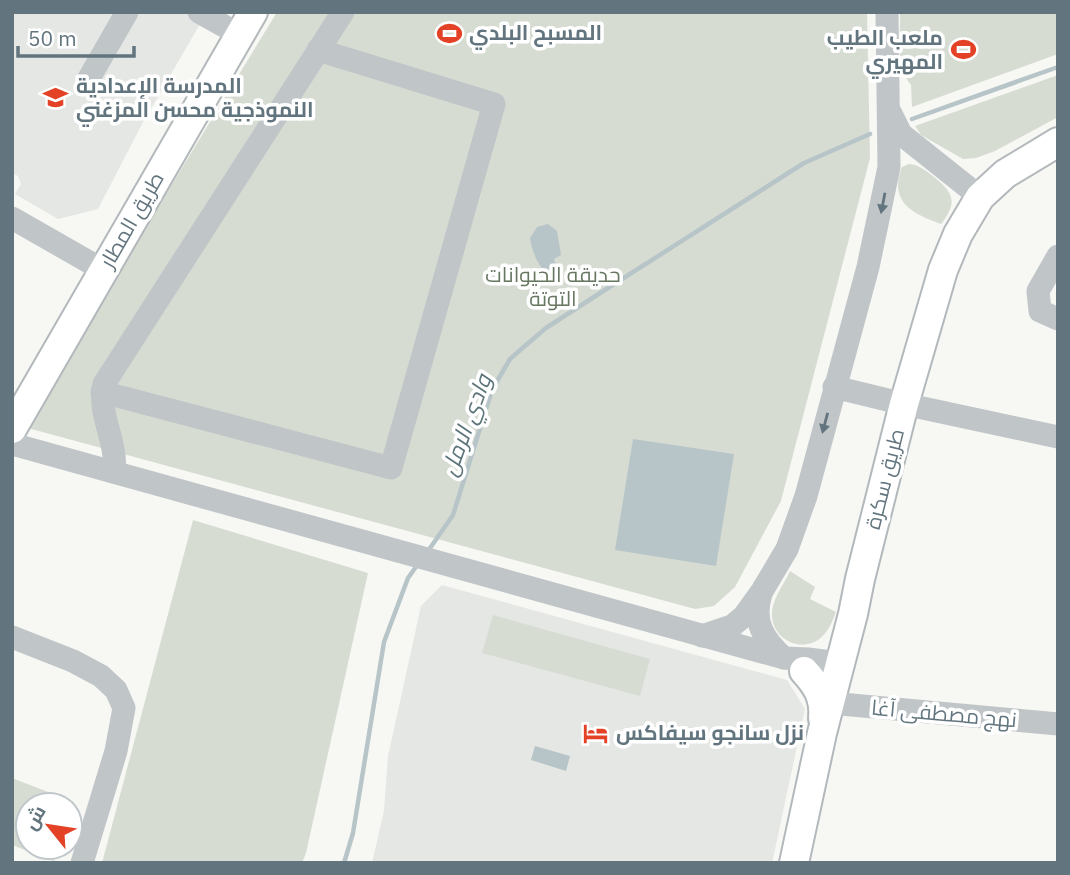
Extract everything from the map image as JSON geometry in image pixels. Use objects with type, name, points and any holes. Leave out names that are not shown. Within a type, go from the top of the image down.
[{"type":"main road","name":"طريق المطار","points":[[12,396],[97,267],[253,12]]},
{"type":"main road","name":"طريق المطار","points":[[12,429],[228,19]]},
{"type":"main road","name":"طريق سكرة","points":[[794,863],[822,733],[860,579],[904,404],[943,270],[958,234],[980,197],[1005,174],[1058,142]]},
{"type":"main road","points":[[822,733],[822,696],[799,662],[828,652],[840,643],[853,614]]},
{"type":"street","points":[[88,80],[127,12]]},
{"type":"street","points":[[199,12],[228,19]]},
{"type":"street","points":[[114,472],[115,451],[103,408],[104,384],[343,12]]},
{"type":"street","points":[[702,636],[732,626],[744,616],[788,549],[806,496],[877,231],[889,167],[887,12]]},
{"type":"street","points":[[102,392],[391,468],[494,104],[318,50]]},
{"type":"street","points":[[890,111],[901,134],[980,197]]},
{"type":"street","points":[[889,167],[902,155],[922,151]]},
{"type":"street","points":[[12,218],[97,267]]},
{"type":"street","points":[[1058,256],[1038,291],[1040,311],[1058,319]]},
{"type":"street","points":[[834,387],[1058,437]]},
{"type":"street","name":"نهج مصطفى آغا","points":[[12,444],[799,662],[835,682],[1058,724]]},
{"type":"street","points":[[762,591],[758,621],[763,635],[799,662]]},
{"type":"street","points":[[12,638],[73,661],[101,676],[116,690],[124,708],[116,751],[82,863]]},
{"type":"shaded area","name":"المدرسة الإعدادية النموذجية محسن المزغني","points":[[12,12],[207,12],[143,122],[98,209],[58,219],[15,194],[21,184],[18,176],[12,173]]},
{"type":"shaded area","points":[[548,224],[557,231],[561,255],[554,259],[557,269],[555,273],[548,274],[536,258],[530,238],[537,227]]},
{"type":"shaded area","points":[[633,439],[734,454],[716,566],[615,550]]},
{"type":"shaded area","name":"نزل سانجو سيفاكس","points":[[442,585],[787,680],[805,709],[772,863],[372,863],[384,811],[388,756],[421,606]]},
{"type":"shaded area","points":[[535,746],[570,756],[566,771],[531,760]]},
{"type":"green space","name":"حديقة الحيوانات التوتة","points":[[277,12],[867,12],[870,158],[781,501],[735,587],[714,606],[695,609],[24,427]]},
{"type":"green space","name":"ملعب الطيب المهيري","points":[[900,12],[1058,12],[1058,54],[912,107],[911,85],[901,60]]},
{"type":"green space","points":[[1058,75],[1058,117],[995,151],[976,158],[963,159],[921,135],[915,126]]},
{"type":"green space","points":[[909,164],[925,171],[949,193],[952,204],[941,224],[913,211],[901,198],[899,179],[902,167]]},
{"type":"green space","points":[[193,520],[368,573],[302,863],[102,863]]},
{"type":"green space","points":[[790,571],[815,587],[810,599],[836,612],[824,634],[810,644],[802,645],[787,640],[780,635],[773,621],[774,602]]},
{"type":"green space","points":[[493,615],[650,659],[640,696],[482,653]]},
{"type":"green space","points":[[12,778],[46,791],[14,791],[14,846]]},
{"type":"waterway","name":"وادي الرمل","points":[[912,119],[1058,67]]},
{"type":"waterway","name":"وادي الرمل","points":[[428,551],[453,515],[492,390],[510,359],[546,328],[804,163],[870,134]]},
{"type":"waterway","name":"وادي الرمل","points":[[344,863],[353,833],[384,642],[408,578],[418,564]]},
{"type":"place","name":"المسبح البلدي","points":[[449,33]]},
{"type":"place","name":"ملعب الطيب المهيري","points":[[963,50]]},
{"type":"place","name":"المدرسة الإعدادية النموذجية محسن المزغني","points":[[56,98]]},
{"type":"place","name":"نزل سانجو سيفاكس","points":[[596,733]]}]
